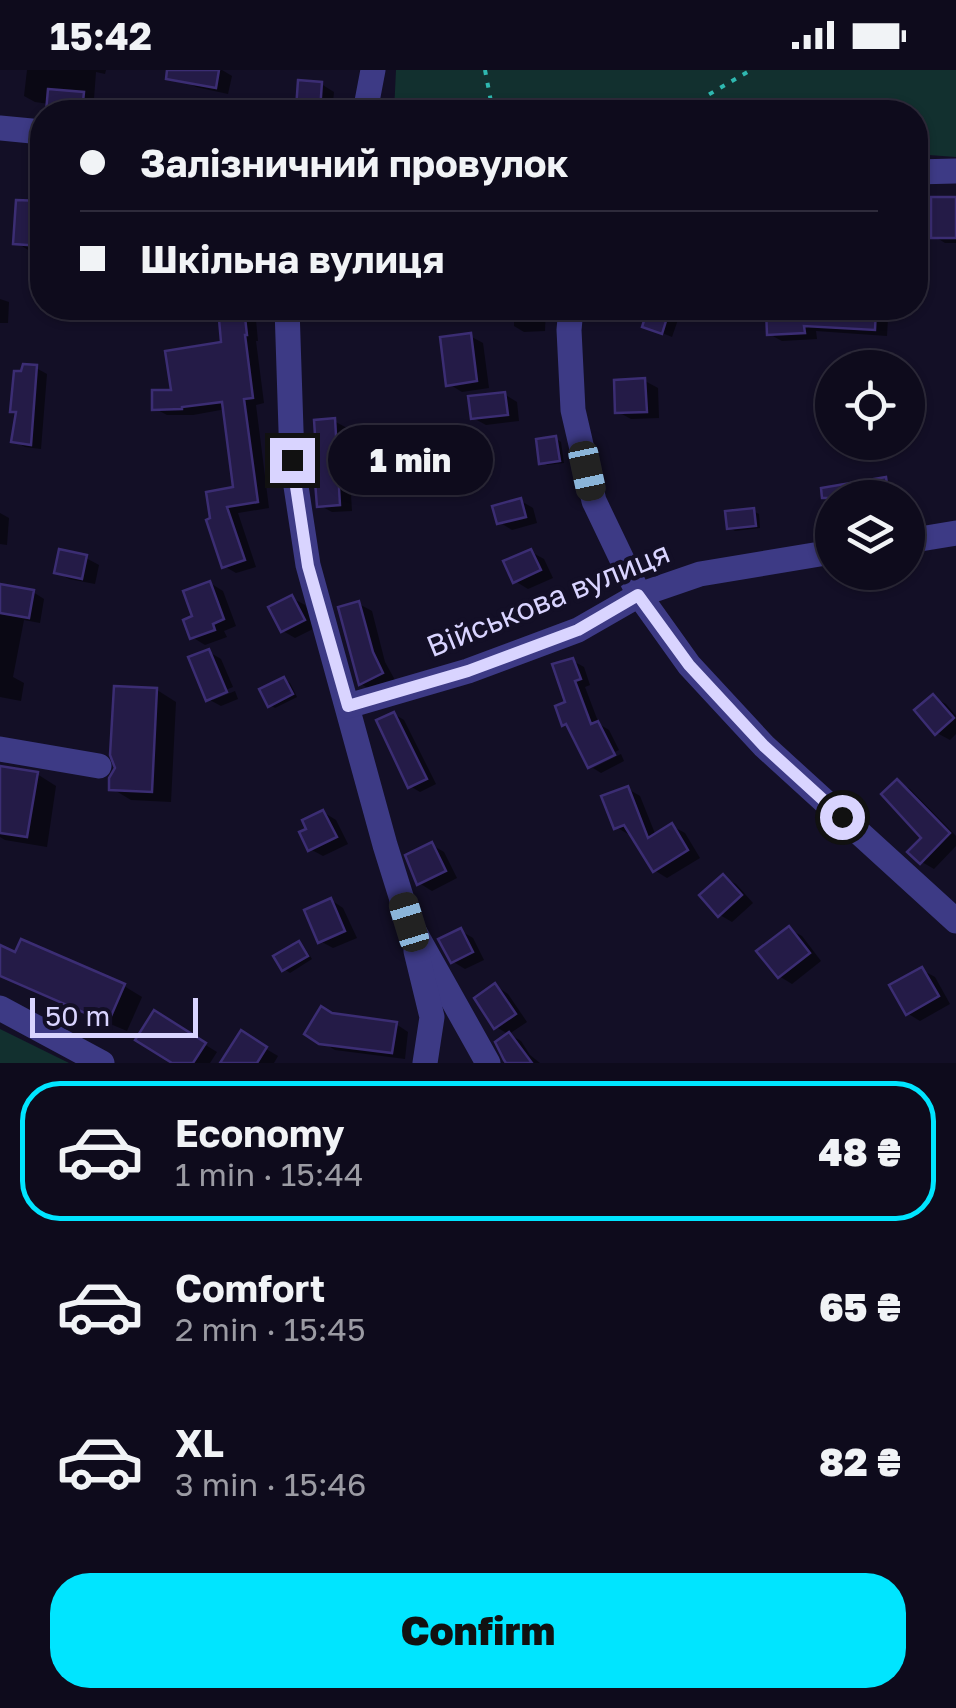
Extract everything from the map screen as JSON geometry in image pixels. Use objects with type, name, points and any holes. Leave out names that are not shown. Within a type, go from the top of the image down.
[{"type":"street","points":[[367,100],[373,70]]},
{"type":"street","points":[[0,128],[30,131]]},
{"type":"street","points":[[928,172],[956,171]]},
{"type":"street","points":[[287,320],[292,460],[308,566],[409,922],[432,1017],[425,1063]]},
{"type":"street","points":[[570,320],[574,410],[594,501],[638,595],[689,665],[764,746],[956,921]]},
{"type":"street","points":[[925,539],[956,534]]},
{"type":"street","name":"Військова вулиця","points":[[348,706],[468,671],[578,630],[638,595],[700,574],[815,555]]},
{"type":"street","points":[[0,749],[99,766]]},
{"type":"street","points":[[409,922],[488,1063]]},
{"type":"street","points":[[0,1008],[102,1063]]},
{"type":"path","points":[[485,70],[491,100]]},
{"type":"path","points":[[704,100],[752,70]]},
{"type":"green space","points":[[396,70],[956,70],[956,157],[928,155],[928,100],[395,100]]},
{"type":"green space","points":[[0,1029],[69,1063],[0,1063]]},
{"type":"building","points":[[167,70],[219,70],[216,88],[166,79]]},
{"type":"building","points":[[298,80],[322,82],[321,100],[297,100]]},
{"type":"building","points":[[48,89],[84,92],[83,100],[47,100]]},
{"type":"building","points":[[931,197],[956,197],[956,238],[931,238]]},
{"type":"building","points":[[16,200],[30,201],[30,245],[13,244]]},
{"type":"building","points":[[219,320],[245,320],[253,398],[244,399],[258,502],[227,507],[245,560],[222,568],[206,520],[210,518],[206,492],[233,487],[222,402],[152,410],[152,390],[171,390],[165,351],[221,342]]},
{"type":"building","points":[[644,320],[666,320],[662,334],[642,327]]},
{"type":"building","points":[[766,320],[875,320],[875,330],[804,326],[805,333],[767,335]]},
{"type":"building","points":[[471,333],[477,381],[446,386],[440,337]]},
{"type":"building","points":[[23,364],[37,365],[31,445],[11,442],[16,412],[10,412],[14,371],[21,371]]},
{"type":"building","points":[[645,378],[647,412],[615,413],[614,380]]},
{"type":"building","points":[[505,392],[508,415],[471,419],[468,396]]},
{"type":"building","points":[[335,418],[340,505],[317,507],[314,420]]},
{"type":"building","points":[[556,436],[560,461],[539,464],[536,439]]},
{"type":"building","points":[[468,448],[473,478],[435,484],[430,454]]},
{"type":"building","points":[[521,498],[526,517],[497,524],[492,506]]},
{"type":"building","points":[[754,508],[756,526],[727,529],[725,511]]},
{"type":"building","points":[[59,549],[87,555],[82,579],[54,573]]},
{"type":"building","points":[[531,549],[541,570],[513,583],[503,561]]},
{"type":"building","points":[[210,581],[224,619],[213,624],[215,630],[190,639],[183,620],[192,616],[183,591]]},
{"type":"building","points":[[0,584],[34,590],[29,618],[0,613]]},
{"type":"building","points":[[292,595],[305,620],[281,632],[268,607]]},
{"type":"building","points":[[359,601],[383,673],[359,685],[338,607]]},
{"type":"building","points":[[209,649],[227,692],[206,701],[188,657]]},
{"type":"building","points":[[573,658],[581,679],[575,681],[591,724],[598,721],[615,755],[588,768],[566,724],[562,726],[555,706],[565,702],[552,664]]},
{"type":"building","points":[[284,677],[293,694],[268,707],[259,689]]},
{"type":"building","points":[[114,686],[157,688],[152,792],[109,790],[109,778],[115,768],[110,755]]},
{"type":"building","points":[[933,694],[954,718],[935,735],[914,710]]},
{"type":"building","points":[[394,712],[427,779],[408,788],[376,720]]},
{"type":"building","points":[[0,766],[38,772],[27,837],[0,833]]},
{"type":"building","points":[[897,779],[950,833],[920,864],[907,852],[921,838],[881,794]]},
{"type":"building","points":[[628,786],[648,838],[672,823],[688,850],[653,872],[624,825],[614,829],[601,796]]},
{"type":"building","points":[[323,810],[337,837],[308,851],[299,832],[306,829],[302,820]]},
{"type":"building","points":[[432,842],[446,871],[417,885],[405,855]]},
{"type":"building","points":[[723,874],[742,895],[718,917],[699,895]]},
{"type":"building","points":[[331,898],[345,931],[318,943],[304,910]]},
{"type":"building","points":[[789,926],[810,953],[778,978],[756,951]]},
{"type":"building","points":[[461,928],[473,952],[451,963],[438,939]]},
{"type":"building","points":[[21,939],[125,984],[108,1023],[0,976],[0,945],[15,952]]},
{"type":"building","points":[[299,941],[308,956],[282,971],[273,956]]},
{"type":"building","points":[[922,967],[939,996],[906,1015],[889,985]]},
{"type":"building","points":[[495,983],[516,1014],[494,1029],[474,998]]},
{"type":"building","points":[[321,1006],[332,1013],[397,1022],[392,1053],[319,1044],[304,1034]]},
{"type":"building","points":[[154,1010],[206,1043],[193,1063],[172,1063],[135,1040]]},
{"type":"building","points":[[241,1030],[267,1047],[257,1063],[220,1063]]},
{"type":"building","points":[[509,1032],[532,1063],[506,1063],[495,1042]]},
{"type":"route","points":[[292,460],[308,566],[348,706],[468,671],[578,630],[638,595],[689,665],[764,746],[842,817]]}]
